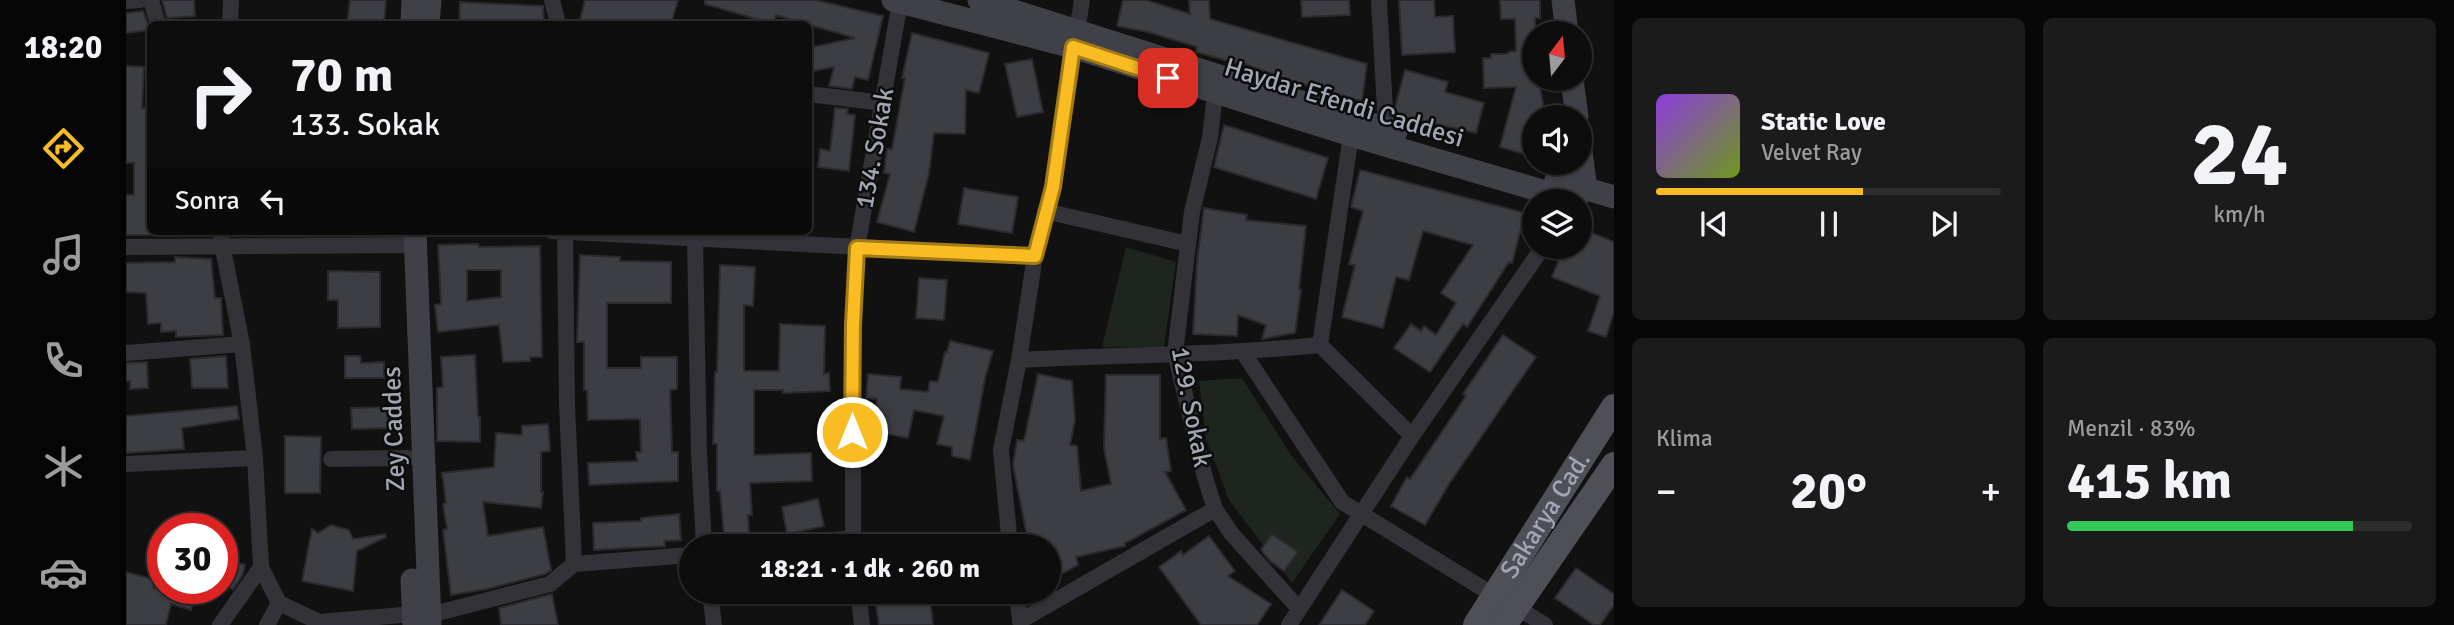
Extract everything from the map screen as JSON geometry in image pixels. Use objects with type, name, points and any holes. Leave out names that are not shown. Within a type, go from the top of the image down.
[{"type":"main road","points":[[412,21],[413,0]]},
{"type":"main road","points":[[428,21],[430,0]]},
{"type":"main road","name":"Haydar Efendi Caddesi","points":[[979,0],[1215,93],[1543,189]]},
{"type":"main road","points":[[1563,0],[1566,21]]},
{"type":"main road","name":"Haydar Efendi Caddesi","points":[[897,1],[1075,39],[1385,129],[1550,189]]},
{"type":"main road","name":"Haydar Efendi Caddesi","points":[[1592,198],[1614,197]]},
{"type":"main road","name":"Haydar Efendi Caddesi","points":[[1592,204],[1614,212]]},
{"type":"main road","name":"Zey Caddes","points":[[408,238],[408,458],[422,620]]},
{"type":"main road","name":"Zey Caddes","points":[[408,238],[422,620]]},
{"type":"main road","name":"Sakarya Cad.","points":[[1505,609],[1614,407]]},
{"type":"main road","name":"Sakarya Cad.","points":[[1476,625],[1505,609],[1614,466]]},
{"type":"street","points":[[126,1],[140,0]]},
{"type":"street","points":[[151,0],[157,21]]},
{"type":"street","points":[[230,21],[231,0]]},
{"type":"street","points":[[552,0],[557,21]]},
{"type":"street","points":[[1009,534],[1001,450],[1019,360],[1035,256],[1053,187],[1083,0]]},
{"type":"street","points":[[1379,0],[1385,129]]},
{"type":"street","name":"134. Sokak","points":[[852,534],[853,325],[857,248],[884,103],[897,1]]},
{"type":"street","name":"129. Sokak","points":[[1215,93],[1210,138],[1192,212],[1175,353],[1215,509],[1231,533],[1299,609]]},
{"type":"street","points":[[812,94],[884,103]]},
{"type":"street","points":[[1320,345],[1351,135]]},
{"type":"street","points":[[1045,211],[1188,244]]},
{"type":"street","points":[[565,235],[567,404],[574,564]]},
{"type":"street","points":[[631,235],[1035,256]]},
{"type":"street","points":[[220,237],[243,344],[255,458],[261,567],[279,603],[319,622],[422,620],[550,583],[574,564],[679,556]]},
{"type":"street","points":[[126,247],[220,237],[408,238]]},
{"type":"street","points":[[695,240],[703,534]]},
{"type":"street","points":[[1289,625],[1412,436],[1535,259]]},
{"type":"street","points":[[126,353],[243,344]]},
{"type":"street","points":[[1019,360],[1244,352],[1320,345],[1412,436]]},
{"type":"street","points":[[1244,352],[1342,502],[1505,609],[1545,625]]},
{"type":"street","points":[[126,466],[255,458]]},
{"type":"street","points":[[331,459],[408,458]]},
{"type":"street","points":[[1018,604],[1021,623],[1215,509]]},
{"type":"street","points":[[220,625],[261,567]]},
{"type":"street","points":[[267,625],[279,603]]},
{"type":"street","points":[[711,604],[714,625]]},
{"type":"street","points":[[859,604],[862,625]]},
{"type":"shaded area","points":[[1126,247],[1176,262],[1164,347],[1102,347]]},
{"type":"shaded area","points":[[1242,378],[1291,455],[1340,514],[1292,583],[1229,500],[1206,439],[1199,381]]},
{"type":"building","points":[[162,0],[194,0],[195,16],[167,18]]},
{"type":"building","points":[[350,0],[386,0],[384,21],[347,21]]},
{"type":"building","points":[[585,0],[678,0],[672,21],[580,21]]},
{"type":"building","points":[[705,0],[815,0],[883,16],[868,80],[855,77],[852,89],[829,86],[834,67],[812,71],[812,47],[855,38],[812,25],[812,21],[797,21],[776,15],[775,21],[764,21],[705,4]]},
{"type":"building","points":[[1123,0],[1146,0],[1190,14],[1189,0],[1209,0],[1210,19],[1367,64],[1362,101],[1242,63],[1196,52],[1197,47],[1148,32],[1117,26]]},
{"type":"building","points":[[1301,0],[1349,0],[1350,15],[1302,17]]},
{"type":"building","points":[[1399,0],[1434,0],[1435,17],[1453,16],[1455,52],[1402,55]]},
{"type":"building","points":[[1500,0],[1540,0],[1540,18],[1535,18],[1535,21],[1522,21],[1522,91],[1541,91],[1543,105],[1522,105],[1522,153],[1500,147],[1516,87],[1484,88],[1483,58],[1491,58],[1491,54],[1516,51],[1515,19],[1501,19]]},
{"type":"building","points":[[460,2],[543,6],[544,21],[459,21]]},
{"type":"building","points":[[143,11],[147,30],[126,33],[126,13]]},
{"type":"building","points":[[912,33],[989,53],[979,93],[966,90],[965,134],[934,133],[929,173],[914,232],[877,222],[890,174],[884,173],[887,149],[892,149],[905,78],[902,78]]},
{"type":"building","points":[[1032,59],[1043,112],[1017,117],[1005,64]]},
{"type":"building","points":[[126,66],[144,67],[142,108],[146,108],[147,114],[147,235],[126,235],[126,195],[134,195],[134,163],[126,163]]},
{"type":"building","points":[[1405,70],[1448,82],[1445,92],[1484,103],[1476,133],[1396,115],[1395,107]]},
{"type":"building","points":[[835,108],[848,109],[847,114],[855,115],[849,171],[818,167],[820,149],[830,151]]},
{"type":"building","points":[[1224,125],[1328,158],[1316,199],[1214,167]]},
{"type":"building","points":[[1360,170],[1522,212],[1522,225],[1512,263],[1509,262],[1467,327],[1463,324],[1430,372],[1394,348],[1411,324],[1421,331],[1424,326],[1436,335],[1456,303],[1441,293],[1473,245],[1423,231],[1409,280],[1396,277],[1383,328],[1342,317],[1355,265],[1349,264],[1363,211],[1351,207]]},
{"type":"building","points":[[964,188],[1018,197],[1012,233],[958,224]]},
{"type":"building","points":[[1204,208],[1247,215],[1246,220],[1306,226],[1295,333],[1262,339],[1266,325],[1238,315],[1237,336],[1193,334],[1197,261]]},
{"type":"building","points":[[1592,233],[1614,242],[1614,312],[1606,337],[1588,331],[1600,296],[1552,277],[1559,259],[1592,259]]},
{"type":"building","points":[[438,245],[540,246],[542,357],[530,357],[530,361],[503,362],[499,325],[438,332],[435,305],[441,304]],"holes":[[[467,270],[501,270],[501,297],[467,301]]]},
{"type":"building","points":[[580,255],[620,257],[620,261],[671,262],[671,303],[607,303],[607,368],[641,368],[641,357],[677,357],[677,389],[670,390],[672,452],[678,452],[678,481],[589,485],[588,463],[637,461],[636,452],[641,452],[640,419],[588,420],[587,390],[584,390],[584,342],[577,342]]},
{"type":"building","points":[[175,257],[211,259],[215,298],[221,298],[223,335],[176,337],[176,331],[161,332],[161,323],[148,324],[146,293],[126,292],[126,263],[175,262]]},
{"type":"building","points":[[720,265],[755,267],[753,306],[744,305],[744,371],[779,371],[780,324],[825,326],[824,374],[829,373],[830,391],[783,393],[783,390],[754,390],[754,455],[811,453],[812,481],[750,483],[752,515],[748,515],[749,533],[724,534],[720,491],[717,491],[717,444],[713,444]]},
{"type":"building","points":[[328,271],[380,272],[380,327],[338,328],[338,300],[328,300]]},
{"type":"building","points":[[919,278],[947,280],[944,320],[916,318]]},
{"type":"building","points":[[1503,335],[1536,357],[1449,484],[1425,525],[1391,506],[1407,477],[1410,479]]},
{"type":"building","points":[[950,341],[993,351],[985,378],[970,460],[952,456],[952,447],[937,444],[944,416],[914,410],[908,438],[871,431],[877,399],[866,398],[868,374],[901,377],[900,389],[928,392],[930,381],[938,382]]},
{"type":"building","points":[[475,355],[480,442],[437,441],[437,388],[443,387],[441,357]]},
{"type":"building","points":[[226,356],[228,388],[192,388],[190,359]]},
{"type":"building","points":[[345,356],[360,356],[361,363],[384,362],[384,378],[345,378]]},
{"type":"building","points":[[147,362],[148,388],[130,389],[130,381],[126,381],[126,363]]},
{"type":"building","points":[[1038,374],[1072,381],[1075,420],[1070,445],[1077,446],[1081,491],[1111,484],[1104,448],[1106,375],[1160,375],[1160,439],[1166,438],[1171,471],[1165,472],[1186,510],[1125,543],[1125,546],[1076,557],[1078,565],[1061,574],[1061,534],[1027,534],[1013,465],[1017,440],[1024,441]]},
{"type":"building","points":[[237,406],[239,419],[182,428],[184,449],[126,453],[126,416]]},
{"type":"building","points":[[387,407],[388,428],[352,429],[351,408]]},
{"type":"building","points":[[548,424],[550,451],[541,452],[541,508],[483,502],[488,536],[543,527],[551,570],[545,574],[487,589],[451,595],[443,530],[447,529],[442,473],[494,467],[496,433],[522,435],[522,426]]},
{"type":"building","points":[[285,436],[321,437],[320,493],[285,493]]},
{"type":"building","points":[[818,499],[824,526],[787,534],[782,507]]},
{"type":"building","points":[[679,514],[679,540],[664,541],[665,546],[594,550],[593,523],[641,521],[641,518]]},
{"type":"building","points":[[331,525],[349,530],[353,539],[385,534],[386,537],[357,551],[353,591],[302,581],[312,529],[318,533]]},
{"type":"building","points":[[1272,534],[1298,552],[1284,571],[1261,550]]},
{"type":"building","points":[[1209,536],[1235,571],[1228,576],[1271,604],[1257,625],[1201,625],[1159,567],[1181,551],[1183,555]]},
{"type":"building","points":[[238,563],[245,565],[238,582]]},
{"type":"building","points":[[1576,568],[1614,594],[1614,605],[1600,625],[1594,625],[1555,598]]},
{"type":"building","points":[[126,572],[147,578],[147,604],[171,604],[166,625],[126,625]]},
{"type":"building","points":[[1342,590],[1374,611],[1365,625],[1319,625]]},
{"type":"building","points":[[552,594],[558,625],[501,625],[499,608]]},
{"type":"building","points":[[171,604],[193,604],[191,610]]},
{"type":"building","points":[[876,604],[931,604],[933,625],[879,625]]},
{"type":"route","points":[[852,432],[857,248],[1035,256],[1053,187],[1073,47],[1168,78]]}]
